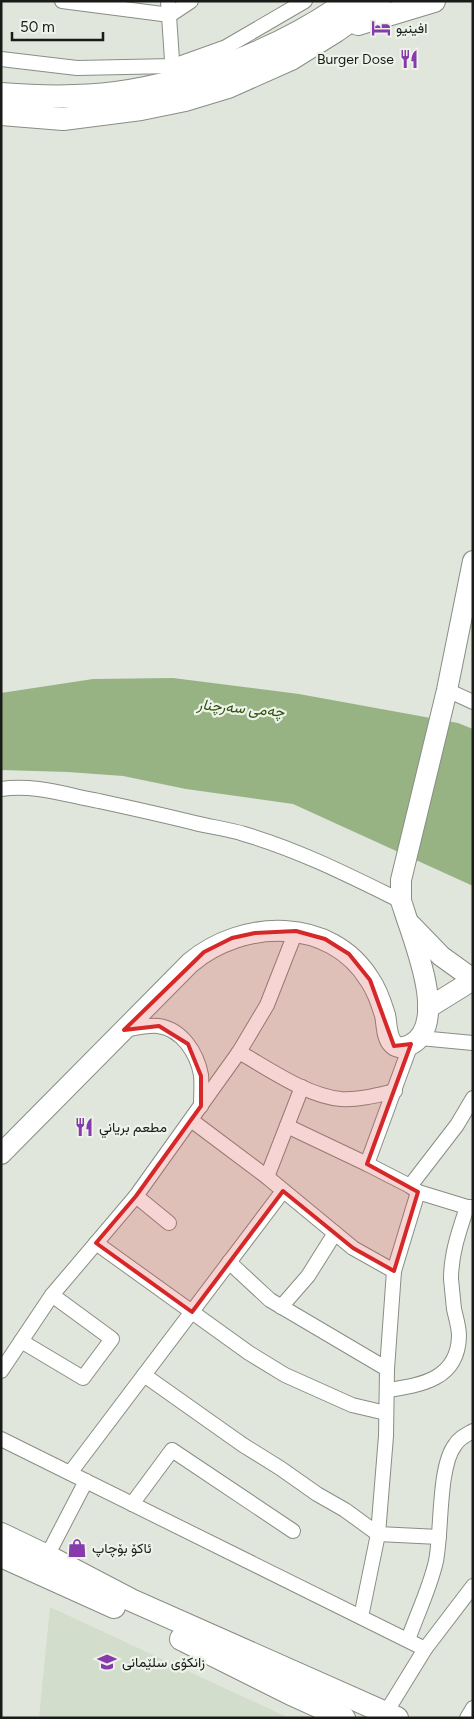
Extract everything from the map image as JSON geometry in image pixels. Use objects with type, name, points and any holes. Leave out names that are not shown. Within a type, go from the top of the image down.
[{"type":"main road","points":[[1,94],[40,97],[115,93],[173,74],[212,69],[268,47],[332,13],[348,1]]},
{"type":"main road","points":[[1,114],[63,119],[141,109],[185,100],[228,87],[291,59],[379,1]]},
{"type":"main road","points":[[336,31],[434,1]]},
{"type":"main road","points":[[1,1154],[184,969],[204,952],[239,936],[265,932],[296,931],[325,939],[357,962],[370,980],[378,993],[392,1042],[396,1046],[401,1047],[416,1041],[426,1025],[428,1008],[426,980],[402,901],[402,874],[446,693],[473,561]]},
{"type":"main road","points":[[407,921],[441,956],[473,979],[428,1008]]},
{"type":"main road","points":[[1,1534],[131,1600],[391,1716]]},
{"type":"main road","points":[[1,1556],[153,1625],[290,1694],[344,1718]]},
{"type":"street","points":[[62,1],[169,8],[191,1]]},
{"type":"street","points":[[1,59],[77,68],[173,74],[226,47],[305,1]]},
{"type":"street","points":[[169,8],[173,74]]},
{"type":"street","points":[[446,693],[473,702]]},
{"type":"street","points":[[1,789],[26,787],[51,790],[66,795],[146,811],[243,834],[327,865],[402,901]]},
{"type":"street","points":[[1,1371],[52,1295],[136,1196],[239,1052],[267,1005],[296,931]]},
{"type":"street","points":[[124,1030],[159,1026],[172,1030],[180,1036],[188,1044],[198,1064],[201,1076],[201,1106]]},
{"type":"street","points":[[367,1164],[416,1041],[473,1043]]},
{"type":"street","points":[[239,1052],[302,1087],[329,1097],[344,1099],[364,1098],[395,1091]]},
{"type":"street","points":[[267,1177],[302,1087]]},
{"type":"street","points":[[361,1617],[378,1534],[386,1436],[387,1369],[394,1270],[414,1189],[473,1098]]},
{"type":"street","points":[[191,1120],[267,1177],[353,1248],[394,1270]]},
{"type":"street","points":[[287,1126],[367,1164],[414,1189],[470,1207],[455,1244],[452,1261],[453,1296],[459,1336],[452,1362],[443,1373],[426,1383],[388,1390]]},
{"type":"street","points":[[70,1473],[283,1191]]},
{"type":"street","points":[[136,1196],[168,1223]]},
{"type":"street","points":[[281,1307],[308,1276],[335,1233]]},
{"type":"street","points":[[96,1242],[249,1353],[285,1375],[352,1405],[386,1413]]},
{"type":"street","points":[[229,1262],[270,1300],[387,1369]]},
{"type":"street","points":[[21,1341],[83,1378],[112,1339],[52,1295]]},
{"type":"street","points":[[144,1375],[243,1445],[317,1494],[345,1510],[378,1534],[439,1538]]},
{"type":"street","points":[[408,1640],[430,1582],[437,1556],[445,1472],[449,1456],[460,1439],[473,1431]]},
{"type":"street","points":[[1,1439],[425,1649]]},
{"type":"street","points":[[132,1504],[172,1450],[293,1531]]},
{"type":"street","points":[[47,1556],[86,1481]]},
{"type":"street","points":[[391,1716],[425,1649],[473,1586]]},
{"type":"street","points":[[467,1718],[473,1708]]},
{"type":"highlighted area","points":[[296,931],[325,939],[349,954],[370,980],[394,1046],[411,1044],[367,1164],[418,1192],[394,1271],[353,1248],[283,1191],[192,1312],[96,1243],[136,1196],[201,1106],[201,1076],[188,1044],[159,1026],[124,1030],[204,952],[232,938],[255,933]]},
{"type":"shaded area","name":"زانکۆی سلێمانی","points":[[50,1607],[289,1718],[39,1718]]},
{"type":"water","name":"چەمی سەرچنار","points":[[173,678],[299,694],[458,723],[473,729],[473,886],[293,804],[186,789],[123,776],[1,770],[1,693],[93,679]]},
{"type":"place","name":"افينيو","points":[[381,28]]},
{"type":"place","name":"Burger Dose","points":[[409,59]]},
{"type":"place","name":"مطعم برياني","points":[[84,1127]]},
{"type":"place","name":"ئاکۆ بۆچاپ","points":[[77,1548]]},
{"type":"place","name":"زانکۆی سلێمانی","points":[[107,1662]]}]
